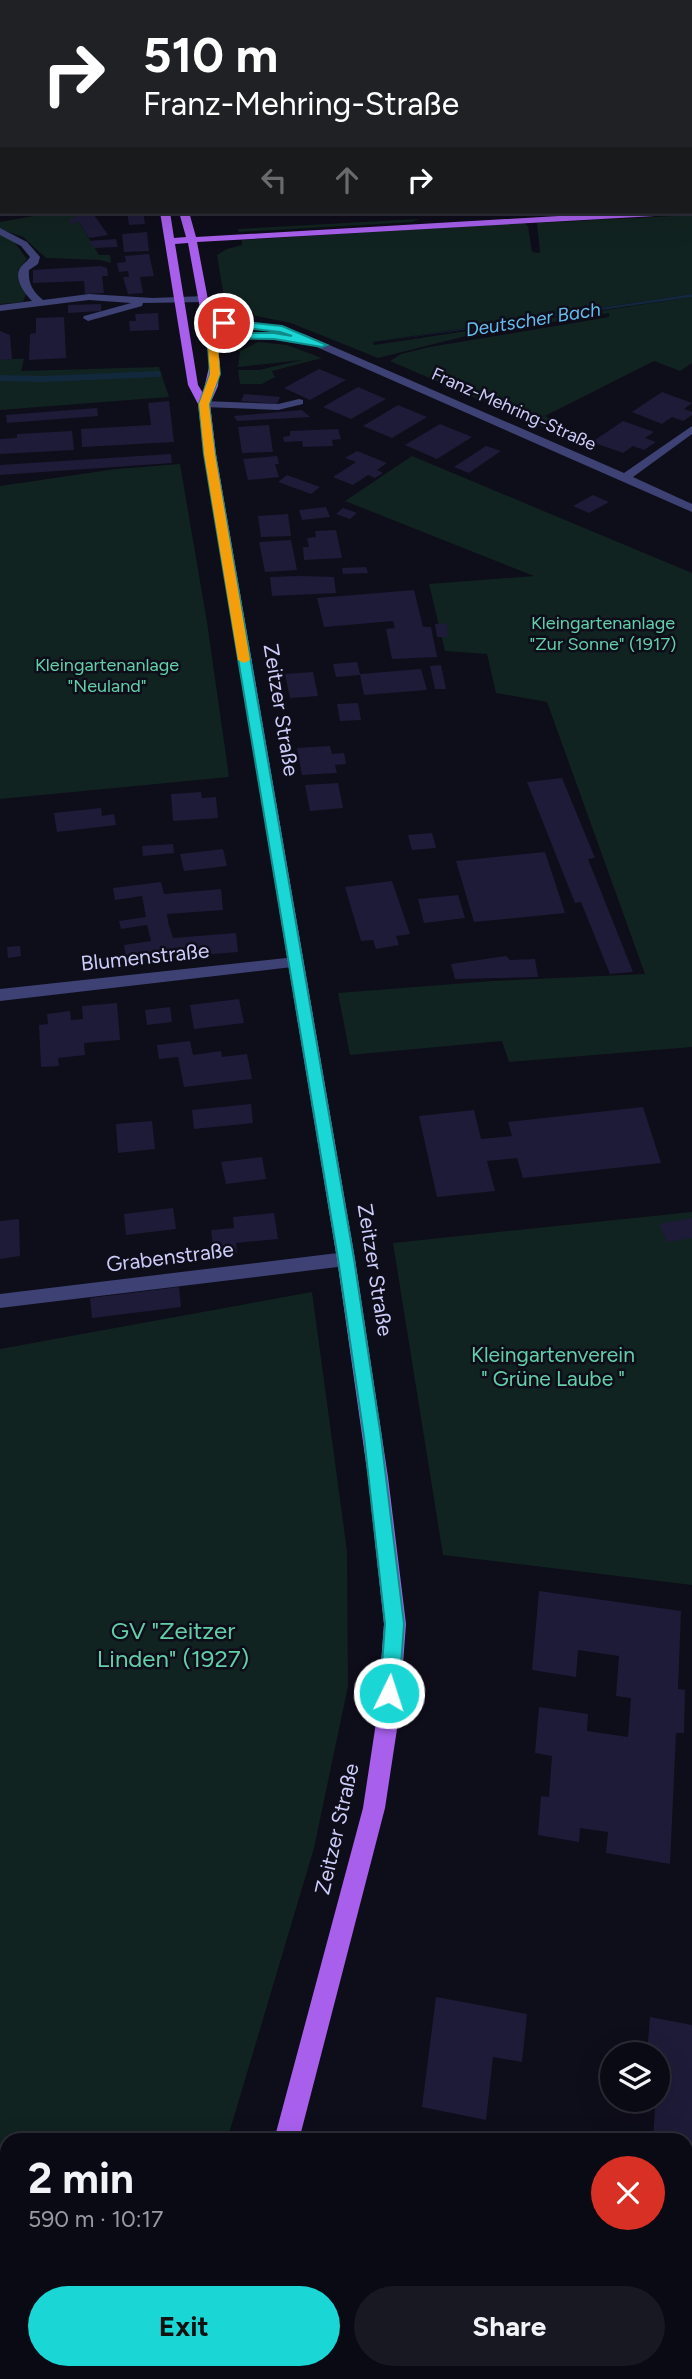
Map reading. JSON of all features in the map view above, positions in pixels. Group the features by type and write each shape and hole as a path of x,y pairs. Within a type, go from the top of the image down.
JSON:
{"main road":[{"name":"Zeitzer Straße","path":"165,214 193,385 204,404 210,454 346,1259 382,1504 395,1624 388,1716 374,1808 289,2133"},
{"name":"Zeitzer Straße","path":"185,214 193,239 210,329 215,374 204,404"},
{"path":"169,241 637,214"},
{"path":"167,229 202,227"},
{"name":"Franz-Mehring-Straße","path":"183,330 210,329"}],"street":[{"path":"0,232 24,244 35,257 34,262 24,269 23,278 28,292 41,303"},
{"path":"0,308 89,297 204,299"},
{"path":"88,318 124,309 144,300"},
{"name":"Franz-Mehring-Straße","path":"210,329 274,336 322,345 692,508"},
{"path":"204,404 278,407 299,402"},
{"path":"625,477 692,429"},
{"name":"Blumenstraße","path":"0,995 295,962"},
{"name":"Grabenstraße","path":"0,1301 346,1259"}],"green space":[{"path":"45,214 73,214 76,218 71,223 79,222 99,255 110,255 111,263 100,260 46,258 23,237 0,229 0,222"},
{"path":"692,215 692,294 373,342 374,345 692,297 692,363 680,371 654,361 545,416 560,424 552,431 390,361 401,354 430,347 609,317 609,313 470,335 378,358 291,323 232,311 225,304 217,255 242,245 242,240 524,223 528,226 532,252 540,253 537,223"},
{"path":"419,219 412,222 239,232 238,229"},
{"path":"0,234 12,239 27,259 18,270 26,294 23,302 0,304"},
{"path":"258,342 287,345 322,358 272,371 275,377 262,384 240,384 238,370 259,370 302,360 238,367 240,351"},
{"path":"24,359 21,371 159,367 169,397 0,410 0,360"},
{"name":"Kleingartenanlage \"Zur Sonne\" (1917)","path":"412,456 692,573 692,1047 509,1062 502,1041 350,1055 338,993 492,981 645,974 547,702 496,693 487,654 445,651 429,584 534,576 345,501"},
{"name":"Kleingartenanlage \"Neuland\"","path":"180,464 207,622 229,777 0,799 0,486 116,469"},
{"name":"Kleingartenverein \" Grüne Laube \"","path":"692,1212 692,1585 443,1555 393,1243"},
{"name":"GV \"Zeitzer Linden\" (1927)","path":"312,1292 347,1551 348,1686 314,1848 229,2133 0,2133 0,1349"}],"water":[{"path":"692,294 692,297 371,343"}],"building":[{"path":"73,214 93,214 108,235 89,238 79,222 71,224 68,219 76,218"},
{"path":"127,214 143,214 145,224 129,225"},
{"path":"147,232 149,251 124,252 122,234"},
{"path":"116,239 118,247 94,248 88,241"},
{"path":"149,254 154,276 140,277 143,293 128,294 123,277 129,277 128,271 119,272 117,263 126,262 125,256"},
{"path":"101,266 107,268 108,276 102,276 104,293 85,294 84,281 33,283 33,270"},
{"path":"101,304 101,311 68,313 68,305"},
{"path":"158,313 159,330 130,331 129,321 136,321 135,314"},
{"path":"64,317 66,358 29,360 30,334 36,333 36,318"},
{"path":"0,331 10,335 12,359 0,360"},
{"path":"319,369 346,380 310,400 284,388"},
{"path":"358,387 386,399 351,419 323,407"},
{"path":"662,392 692,403 684,409 692,412 692,415 683,421 672,417 662,424 632,412"},
{"path":"244,394 280,397 277,404 241,401"},
{"path":"169,401 174,442 82,447 81,429 151,425 148,403"},
{"path":"398,405 427,417 392,438 363,426"},
{"path":"97,408 98,416 7,423 6,415"},
{"path":"302,410 310,417 237,421 234,416"},
{"path":"623,421 654,432 645,438 656,442 644,450 633,446 623,453 592,442"},
{"path":"440,424 472,437 437,459 405,445"},
{"path":"269,425 273,452 242,453 238,427"},
{"path":"338,429 341,439 332,440 333,446 303,447 302,441 284,442 283,437 290,436 290,431"},
{"path":"72,431 74,450 0,454 0,439 17,438 17,434"},
{"path":"486,446 501,451 469,473 454,467"},
{"path":"357,451 387,463 377,470 383,473 375,478 368,475 353,485 333,477 356,462 345,458"},
{"path":"171,454 172,463 0,475 0,465"},
{"path":"277,456 279,464 275,464 279,477 248,480 243,459"},
{"path":"287,475 320,487 311,494 278,482"},
{"path":"593,495 609,502 589,513 573,506"},
{"path":"326,507 330,517 302,520 299,510"},
{"path":"343,508 357,513 350,519 336,514"},
{"path":"288,514 291,536 261,537 258,516"},
{"path":"336,530 342,558 304,560 303,547 309,547 307,538 316,537 315,531"},
{"path":"291,540 297,570 265,572 259,542"},
{"path":"366,567 368,573 343,574 342,568"},
{"path":"270,577 334,577 336,593 272,596"},
{"path":"414,590 423,627 431,627 437,657 392,659 386,629 395,628 393,621 324,627 317,598"},
{"path":"447,623 448,637 437,637 435,624"},
{"path":"357,662 360,674 421,669 427,690 364,695 360,675 336,677 333,664"},
{"path":"441,665 446,689 435,689 430,666"},
{"path":"313,672 318,696 290,698 285,674"},
{"path":"358,703 361,720 340,721 337,704"},
{"path":"330,746 332,754 344,753 346,764 335,765 337,773 302,775 297,748"},
{"path":"562,778 595,858 588,859 633,972 610,974 581,902 575,903 527,782"},
{"path":"338,783 343,808 310,811 305,785"},
{"path":"201,792 202,798 216,797 218,818 173,821 171,794"},
{"path":"101,808 102,816 114,814 116,825 57,832 54,813"},
{"path":"432,833 436,848 412,850 408,835"},
{"path":"173,844 174,853 143,856 142,846"},
{"path":"223,849 227,866 184,871 180,854"},
{"path":"545,852 565,913 474,922 456,861"},
{"path":"392,881 410,934 396,936 399,945 376,949 373,940 361,941 345,887"},
{"path":"161,882 164,894 221,889 223,910 167,914 168,922 173,938 236,933 238,952 176,957 175,950 126,957 124,945 151,941 147,925 121,929 119,921 146,917 142,896 115,900 113,888"},
{"path":"458,895 465,918 424,923 418,899"},
{"path":"20,946 21,956 8,958 7,947"},
{"path":"506,956 510,960 535,959 538,977 455,979 451,964"},
{"path":"239,999 244,1023 194,1029 190,1005"},
{"path":"117,1003 120,1040 84,1043 85,1055 58,1058 59,1066 41,1067 39,1025 48,1024 47,1014 70,1011 71,1020 83,1019 82,1006"},
{"path":"170,1007 172,1022 147,1025 145,1010"},
{"path":"190,1041 193,1055 221,1051 222,1057 247,1054 252,1079 184,1087 178,1057 159,1059 157,1045"},
{"path":"251,1104 253,1123 194,1129 192,1110"},
{"path":"643,1107 661,1163 523,1178 517,1158 487,1161 495,1191 437,1197 419,1116 474,1110 481,1139 512,1136 508,1122"},
{"path":"152,1121 155,1149 118,1153 116,1124"},
{"path":"262,1157 266,1179 226,1184 221,1162"},
{"path":"173,1208 176,1229 126,1235 124,1214"},
{"path":"274,1213 278,1239 236,1243 237,1253 214,1255 211,1230 234,1228 233,1217"},
{"path":"692,1218 692,1238 667,1242 659,1224"},
{"path":"19,1219 20,1256 0,1259 0,1221"},
{"path":"179,1287 181,1307 92,1318 90,1298"},
{"path":"539,1591 681,1611 678,1689 685,1690 684,1733 676,1733 670,1864 606,1853 608,1832 580,1828 579,1842 538,1835 541,1796 549,1797 552,1756 535,1753 539,1707 588,1714 587,1731 628,1737 631,1698 616,1696 619,1656 578,1650 576,1677 532,1670"},
{"path":"436,1997 527,2014 522,2062 493,2057 486,2120 422,2107"},
{"path":"650,2017 692,2025 692,2133 653,2133 655,2112 670,2112 670,2042 648,2042"}],"waterway":[{"name":"Deutscher Bach","path":"0,378 44,379 158,374"}],"slow traffic":[{"path":"213,347 215,374 204,404 244,660"}],"route":[{"path":"224,323 282,329 322,345 274,336 211,335 215,374 204,404 210,454 346,1259 373,1437 395,1624 389,1693"}]}
